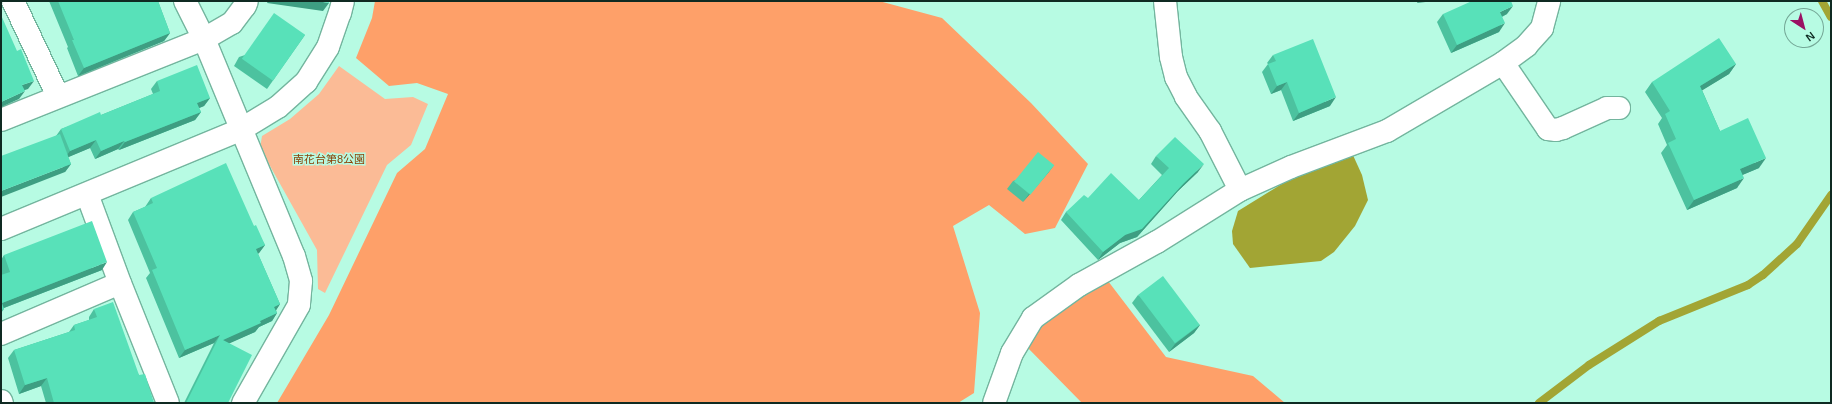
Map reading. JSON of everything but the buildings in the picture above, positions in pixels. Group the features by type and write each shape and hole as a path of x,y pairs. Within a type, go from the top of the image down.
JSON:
{"street":[{"path":"13,1 58,96"},
{"path":"185,1 204,39 240,130 294,256 301,281 299,305 243,403"},
{"path":"1,120 204,39 232,24 247,1"},
{"path":"1,229 240,130 278,107 306,82 328,47 343,1"},
{"path":"1165,1 1171,57 1176,77 1186,97 1214,138 1240,190"},
{"path":"994,403 1012,353 1033,318 1079,285 1157,242 1240,190 1291,167 1387,131 1503,63 1526,46 1542,28 1545,5"},
{"path":"1503,63 1548,129 1556,130 1563,128 1607,108 1619,108"},
{"path":"87,194 120,283 168,403"},
{"path":"1,334 120,283"}],"green space":[{"name":"南花台第8公園","path":"339,66 385,99 413,97 428,104 411,145 387,165 325,293 318,289 317,250 260,148 262,136 290,119 319,94"}],"shaded area":[{"path":"375,1 879,1 942,18 1031,103 1088,164 1055,228 1025,234 989,205 953,226 980,313 974,393 958,403 277,403 329,315 397,173 425,149 448,94 417,83 389,86 356,58 372,18"},
{"path":"1352,153 1362,175 1368,200 1355,226 1334,252 1321,261 1250,268 1233,244 1232,231 1238,211 1290,179"},
{"path":"1108,281 1166,357 1253,376 1285,403 1082,403 1025,345 1041,320"}],"waterway":[{"path":"1822,1 1831,17"},
{"path":"1539,403 1589,365 1659,321 1748,285 1763,275 1797,244 1831,195"}]}
